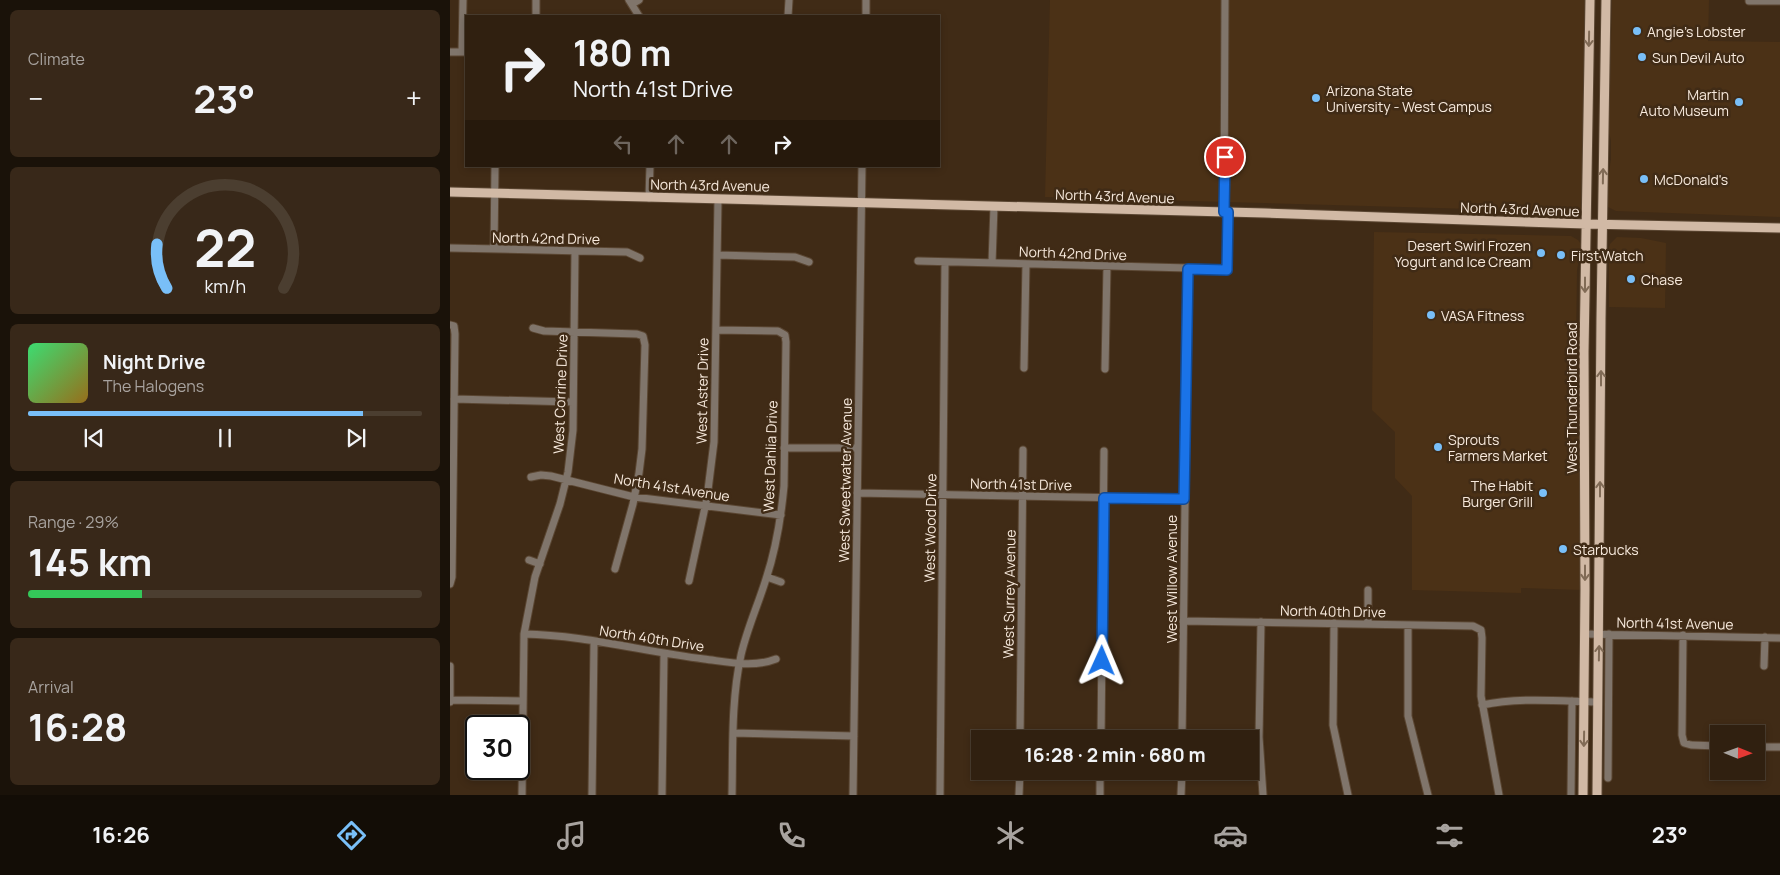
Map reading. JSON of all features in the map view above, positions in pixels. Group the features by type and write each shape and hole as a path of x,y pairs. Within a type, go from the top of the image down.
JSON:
{"main road":[{"name":"West Thunderbird Road","path":"1583,795 1586,224 1590,0"},
{"path":"1597,795 1606,0"},
{"path":"1589,18 1606,18"},
{"name":"North 43rd Avenue","path":"450,192 1226,212 1602,225 1780,228"}],"street":[{"path":"450,52 464,52 463,0"},
{"path":"536,0 536,15"},
{"path":"638,15 631,2 639,0"},
{"path":"788,0 788,15"},
{"path":"866,0 866,15"},
{"path":"1225,0 1226,212"},
{"path":"1749,1 1780,1"},
{"path":"494,249 495,167"},
{"path":"649,198 650,167"},
{"name":"West Sweetwater Avenue","path":"853,795 862,167"},
{"name":"West Aster Drive","path":"689,581 705,506 714,442 718,200"},
{"path":"992,263 994,206"},
{"name":"North 42nd Drive","path":"918,261 1227,270 1226,212"},
{"name":"North 42nd Drive","path":"450,248 626,252 640,258"},
{"name":"West Corrine Drive","path":"522,795 524,634 531,596 566,480 573,430 576,251"},
{"path":"717,255 795,257 809,262"},
{"name":"West Wood Drive","path":"940,795 946,262"},
{"path":"1024,368 1026,264"},
{"path":"1105,370 1107,266"},
{"name":"West Willow Avenue","path":"1182,730 1188,269"},
{"path":"450,584 452,577 454,399 452,326"},
{"path":"533,328 544,331 637,334 643,336 645,345 642,448 634,497 615,569"},
{"name":"West Dahlia Drive","path":"716,330 778,331 785,335 784,486 781,515 767,577 739,663 734,694 732,795"},
{"path":"454,399 573,402"},
{"path":"784,448 857,448"},
{"name":"West Surrey Avenue","path":"1020,730 1023,450"},
{"path":"1101,730 1104,452"},
{"name":"North 41st Avenue","path":"531,477 541,475 634,497 781,515"},
{"name":"North 41st Drive","path":"857,493 1184,499"},
{"path":"529,560 540,564"},
{"path":"767,577 781,582"},
{"path":"1368,590 1368,624"},
{"name":"North 40th Drive","path":"1183,621 1473,626 1480,630 1482,638 1482,705"},
{"path":"1261,622 1260,737 1263,795"},
{"path":"1334,623 1333,725 1348,795"},
{"path":"1408,625 1408,716 1428,795"},
{"name":"North 40th Drive","path":"524,634 570,638 664,654 739,663 762,664 776,659"},
{"name":"North 41st Avenue","path":"1585,634 1780,638"},
{"path":"1608,778 1609,634"},
{"path":"1683,636 1682,735 1684,743 1710,746"},
{"path":"1764,637 1764,666"},
{"path":"592,795 594,642"},
{"path":"662,795 664,654"},
{"path":"450,666 450,701 523,701"},
{"path":"1499,795 1482,705 1510,701 1598,702"},
{"path":"1570,795 1572,702"},
{"path":"733,733 854,736"},
{"path":"1765,747 1780,747"},
{"path":"1597,769 1608,762"},
{"path":"1019,795 1020,780"},
{"path":"1100,780 1100,795"},
{"path":"1181,795 1182,780"}],"shaded area":[{"name":"Arizona State University - West Campus","path":"1050,0 1585,0 1582,212 1045,197"},
{"path":"1612,0 1709,0 1708,41 1780,42 1780,217 1616,211 1608,207 1608,179 1611,159 1609,132"},
{"path":"1374,232 1571,236 1581,244 1577,271 1575,412 1580,432 1581,590 1521,588 1521,593 1412,590 1412,496 1395,478 1395,432 1372,410"},
{"path":"1617,237 1641,238 1666,243 1665,308 1609,307 1609,248 1610,244"}],"place":[{"name":"Angie's Lobster","path":"1637,31"},
{"name":"Sun Devil Auto","path":"1642,57"},
{"name":"Arizona State University - West Campus","path":"1316,98"},
{"name":"Martin Auto Museum","path":"1739,102"},
{"name":"McDonald's","path":"1644,179"},
{"name":"Desert Swirl Frozen Yogurt and Ice Cream","path":"1541,253"},
{"name":"First Watch","path":"1561,255"},
{"name":"Chase","path":"1631,279"},
{"name":"VASA Fitness","path":"1431,315"},
{"name":"Sprouts Farmers Market","path":"1438,447"},
{"name":"The Habit Burger Grill","path":"1543,493"},
{"name":"Starbucks","path":"1563,549"}],"route":[{"path":"1102,661 1104,498 1184,499 1188,269 1227,270 1228,212 1224,212 1225,157"}]}
